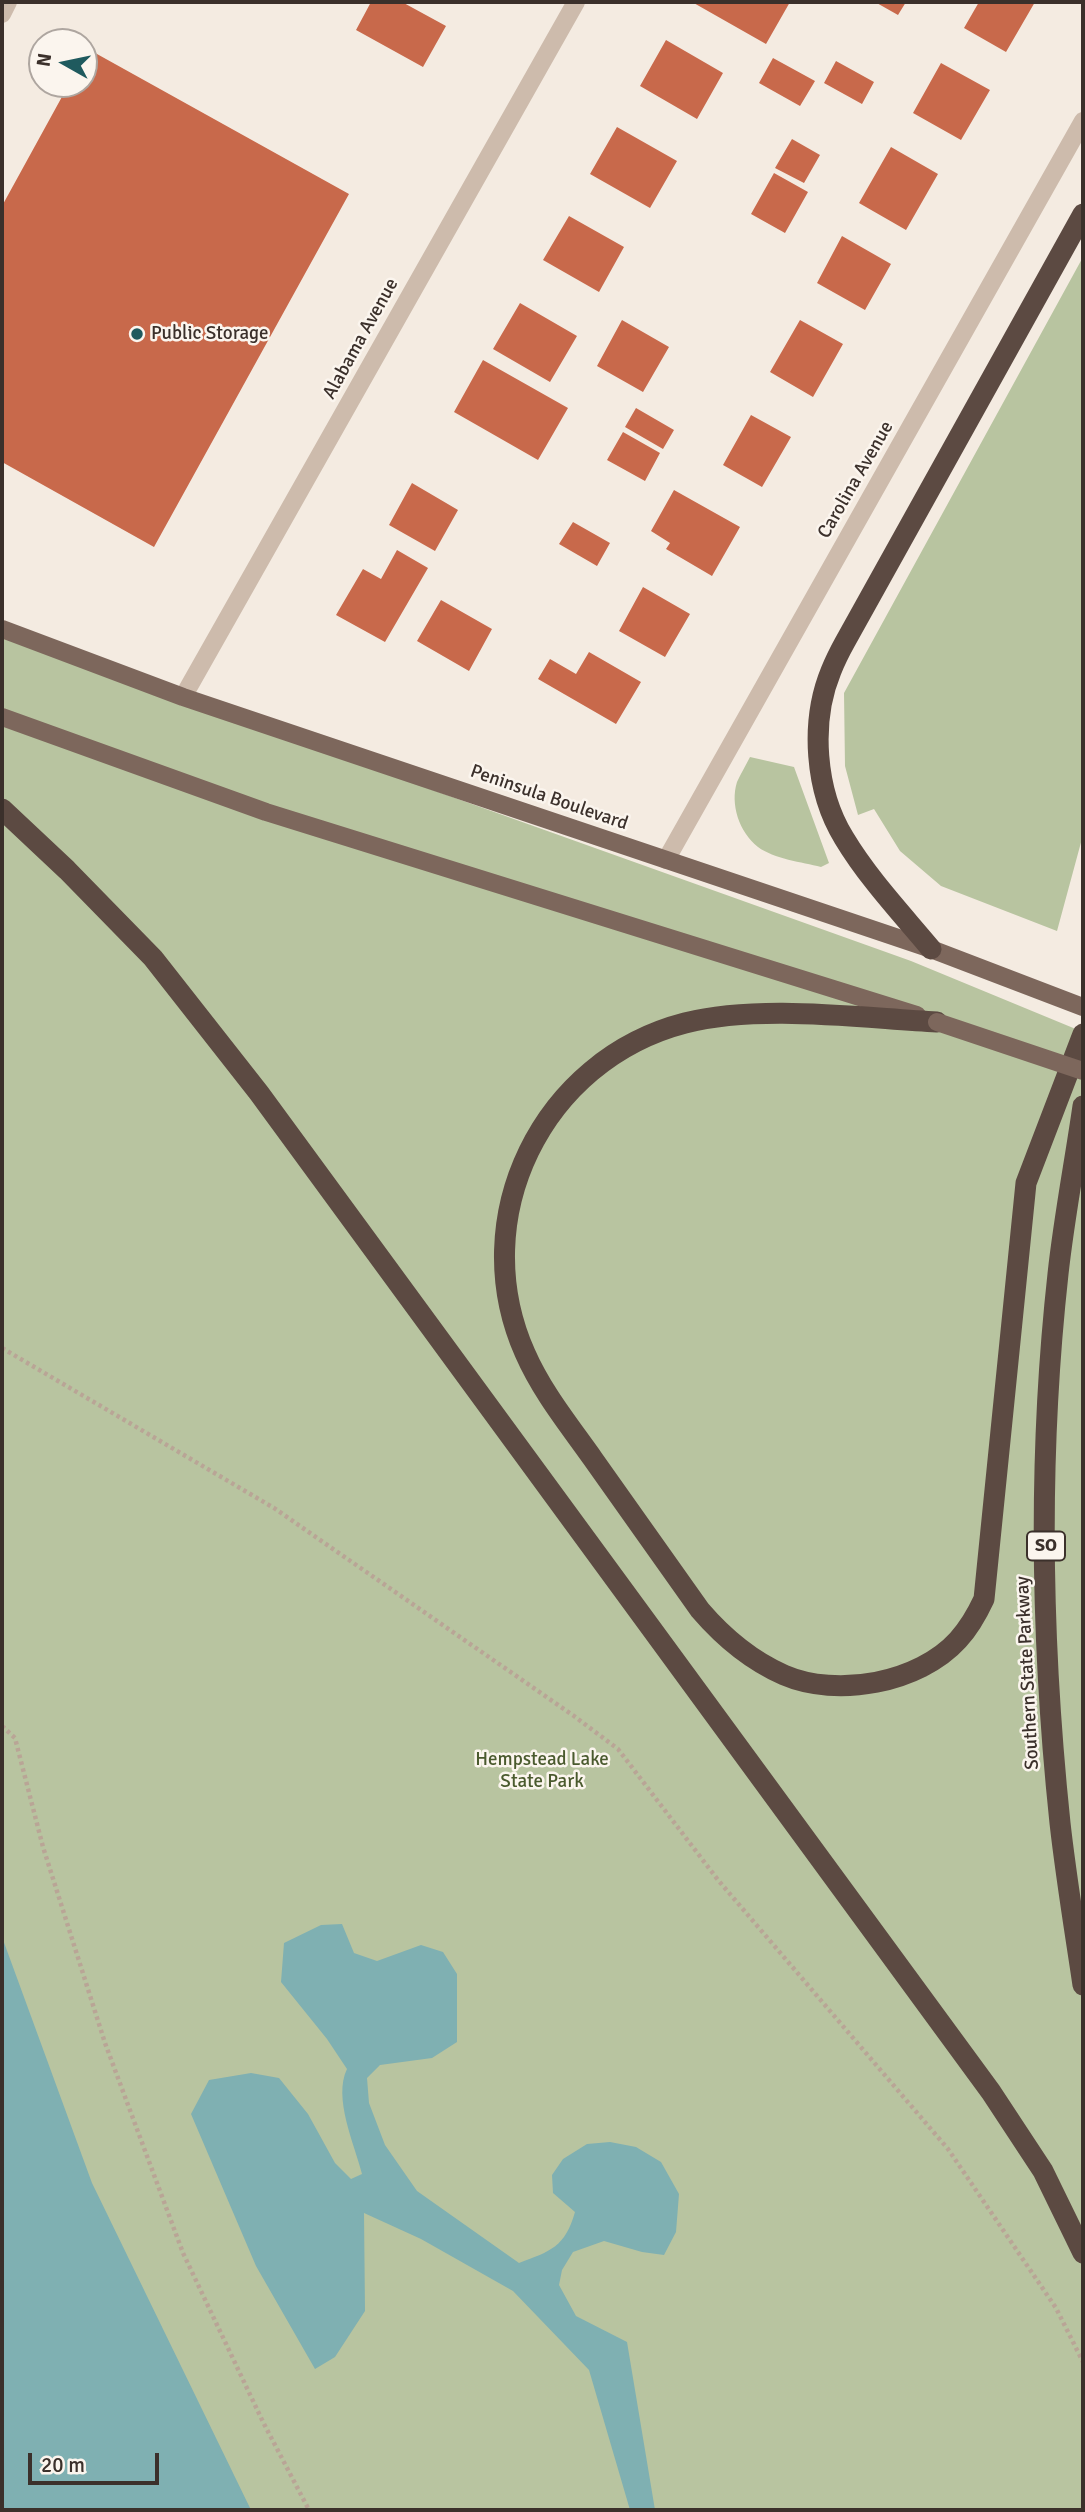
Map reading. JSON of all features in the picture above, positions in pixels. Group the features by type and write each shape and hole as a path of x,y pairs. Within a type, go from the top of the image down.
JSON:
{"highway":[{"path":"931,949 842,836 821,778 818,739 822,707 830,672 845,642 1083,214"},
{"path":"2,809 145,949 259,1093 991,2092 1043,2171 1083,2253"},
{"path":"937,1022 754,1014 726,1015 693,1021 661,1031 606,1060 562,1097 531,1145 510,1202 505,1234 507,1297 525,1353 555,1408 700,1610 719,1631 761,1664 787,1676 814,1682 842,1686 872,1684 907,1674 937,1658 958,1641 973,1621 984,1599 1026,1183 1083,1034"},
{"name":"Southern State Parkway","path":"1083,1106 1057,1287 1047,1432 1045,1591 1060,1826 1083,1985"}],"main road":[{"name":"Peninsula Boulevard","path":"2,629 183,697 931,949 1083,1007"},
{"path":"2,717 267,813 937,1022 1083,1071"}],"street":[{"path":"2,14 8,2"},
{"name":"Alabama Avenue","path":"183,697 576,2"},
{"name":"Carolina Avenue","path":"666,860 1083,121"}],"path":[{"path":"2,1348 274,1508 618,1749 718,1880 948,2149 1056,2308 1083,2362"},
{"path":"2,1726 15,1738 43,1847 105,2043 183,2253 263,2422 309,2510"}],"green space":[{"path":"1083,257 1083,835 1057,931 941,886 900,851 874,809 858,815 845,766 844,693"},
{"name":"Hempstead Lake State Park","path":"2,636 911,961 1083,1032 1083,2510 2,2510"},
{"path":"750,757 794,767 829,863 821,867 788,860 758,847 751,841 741,826 735,799 737,782"}],"water":[{"path":"342,1924 354,1953 377,1961 421,1945 443,1952 457,1974 457,2042 432,2058 380,2065 367,2078 369,2103 385,2145 417,2191 519,2263 548,2251 567,2233 575,2212 553,2193 552,2175 563,2159 587,2144 610,2142 636,2147 661,2162 679,2194 676,2232 664,2255 604,2241 573,2252 562,2270 559,2285 576,2316 627,2342 655,2510 630,2510 589,2370 513,2291 421,2239 364,2213 365,2311 335,2357 315,2369 256,2266 191,2114 209,2080 251,2073 279,2078 308,2114 335,2163 351,2179 362,2174 343,2107 343,2081 347,2069 327,2039 281,1982 284,1943 321,1925"},
{"path":"2,1937 92,2183 251,2510 2,2510"}],"building":[{"path":"371,2 402,2 446,26 423,67 356,30"},
{"path":"692,2 790,2 766,44"},
{"path":"875,2 906,2 898,15"},
{"path":"979,2 1035,2 1006,52 964,28"},
{"path":"666,40 723,73 697,119 640,86"},
{"name":"Public Storage","path":"98,55 349,194 154,547 2,462 2,206 61,98 98,98"},
{"path":"773,58 815,81 800,106 759,83"},
{"path":"836,61 874,82 862,104 824,83"},
{"path":"941,63 990,90 961,140 913,113"},
{"path":"617,127 677,161 650,208 590,174"},
{"path":"792,139 820,155 804,183 775,168"},
{"path":"891,147 938,174 906,230 859,203"},
{"path":"774,173 808,192 785,233 751,214"},
{"path":"569,216 624,247 599,292 543,260"},
{"path":"842,236 891,264 865,310 817,283"},
{"path":"520,303 577,336 550,382 493,349"},
{"path":"622,320 669,347 643,392 597,366"},
{"path":"800,320 843,344 813,397 770,372"},
{"path":"483,360 568,408 538,460 454,412"},
{"path":"636,408 674,430 663,449 625,427"},
{"path":"751,415 791,437 762,487 723,465"},
{"path":"623,432 660,453 645,481 607,460"},
{"path":"412,483 458,510 435,551 389,525"},
{"path":"674,490 740,527 712,576 666,549 670,543 651,531"},
{"path":"573,522 610,543 597,566 559,544"},
{"path":"397,550 428,568 385,642 336,615 363,569 381,579"},
{"path":"643,587 690,614 665,657 619,631"},
{"path":"441,600 492,629 469,671 417,641"},
{"path":"589,652 641,682 616,724 538,679 550,659 576,674"}],"place":[{"name":"Public Storage","path":"137,334"}]}
